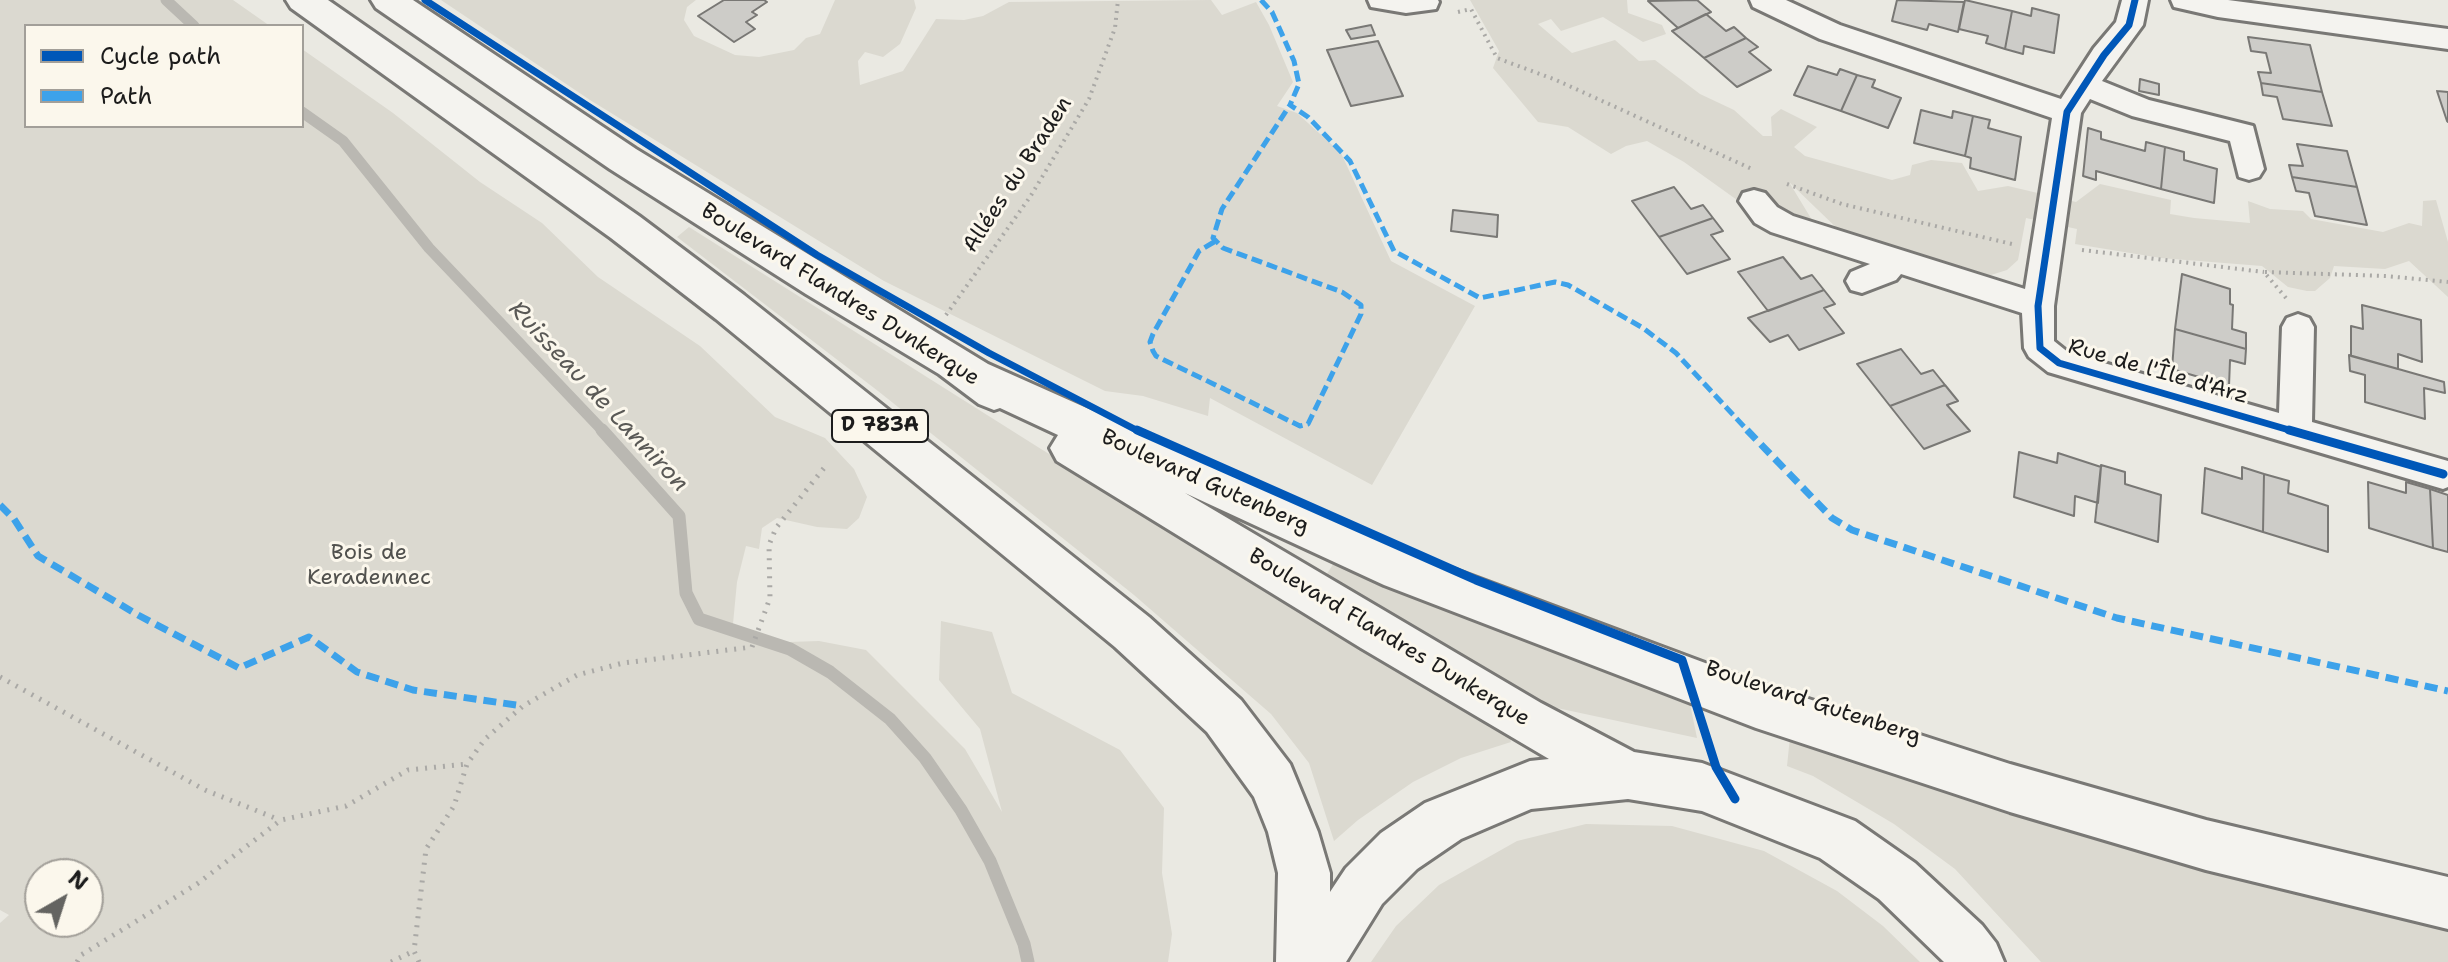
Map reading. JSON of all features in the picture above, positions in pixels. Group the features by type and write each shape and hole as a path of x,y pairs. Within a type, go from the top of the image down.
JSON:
{"main road":[{"name":"D 783A","path":"303,0 561,181 730,307 1132,632 1224,716 1272,781 1293,832 1304,873 1303,962"},
{"name":"Boulevard Flandres Dunkerque","path":"388,0 634,167 954,362 1056,438 1524,719 1628,775"},
{"name":"Boulevard Gutenberg","path":"970,375 1400,570 1742,700 2010,788 2206,845 2448,903"},
{"path":"1315,962 1364,886 1399,851 1443,821 1530,785 1628,775 1702,787 1837,839 1897,881 1963,944 1977,962"}],"street":[{"path":"1381,0 1430,10"},
{"path":"1763,0 1830,32 2067,112"},
{"name":"Rue de l'Île d'Arz","path":"2135,0 2129,25 2067,112 2038,306 2040,348 2049,358 2443,474"},
{"path":"2184,0 2218,8 2448,39"},
{"path":"2084,85 2126,104 2209,112 2243,134 2249,169"},
{"path":"1759,188 1766,215 1782,224 2038,306"},
{"path":"1862,281 1885,271 1894,261"},
{"path":"2295,431 2298,327"}],"path":[{"path":"1430,10 1471,9 1497,58 1556,80 1759,188"},
{"path":"1777,179 1842,204 2047,250 2072,249 2264,272 2386,276 2448,282"},
{"path":"2264,272 2290,304 2298,327"},
{"path":"419,962 414,951 426,849 454,806 467,764 485,739 523,706 577,675 623,663 752,647 770,598 769,545 776,528 824,468"},
{"path":"0,677 205,790 281,820"},
{"path":"77,962 81,955 197,884 281,820 346,806 408,770 467,764"},
{"path":"391,962 414,951"}],"green space":[{"name":"Bois de Keradennec","path":"0,0 233,0 267,24 24,24 24,128 304,128 304,50 393,113 480,182 542,223 598,277 700,346 775,417 825,438 854,469 867,497 859,518 847,529 817,527 777,518 762,528 759,549 746,546 737,582 732,634 789,642 819,641 866,650 965,749 1002,812 980,729 939,680 941,621 992,632 1012,693 1120,750 1164,808 1162,873 1172,934 1168,962 0,962 0,923 9,915 0,910"},
{"path":"441,0 696,0 687,7 684,20 694,36 735,55 759,57 794,50 806,38 820,34 835,0 914,0 916,8 900,44 883,57 865,52 858,61 860,85 903,71 936,19 964,20 983,16 1009,2 1211,0 1222,15 1256,2 1293,82 1277,106 1297,113 1341,153 1391,261 1475,306 1372,485 1210,398 1208,416 1143,396 1105,391 884,281 590,100"},
{"path":"1470,0 1627,0 1628,13 1662,25 1666,34 1643,42 1603,17 1561,31 1551,19 1538,24 1572,53 1615,40 1639,61 1655,60 1700,94 1734,110 1763,136 1772,136 1771,117 1781,109 1817,127 1794,147 1805,156 1892,180 1910,175 1912,165 1931,160 1962,163 1978,191 2008,186 2076,202 2100,184 2171,200 2170,214 2250,223 2248,201 2270,209 2303,211 2311,219 2383,232 2409,223 2422,226 2423,201 2436,200 2448,242 2448,297 2409,261 2385,269 2334,266 2330,278 2315,291 2307,291 2288,287 2262,266 2161,258 2075,244 2077,229 2026,218 2018,260 2007,270 1991,275 1958,273 1845,236 1789,182 1815,225 1758,215 1684,162 1647,141 1626,146 1611,154 1568,127 1538,122 1493,68 1499,51"},
{"path":"689,227 1041,449 1509,733 1511,742 1461,758 1413,782 1358,820 1334,841 1309,763 1271,714 1134,595 878,391 677,237"},
{"path":"1337,558 1689,699 1697,738 1543,705 1325,577"},
{"path":"1790,737 2448,922 2448,962 2041,962 1955,869 1894,824 1813,776 1787,766"},
{"path":"1586,824 1672,826 1764,851 1837,891 1883,926 1920,962 1371,962 1396,926 1439,885 1517,841"}],"building":[{"path":"724,0 767,2 752,12 757,15 746,22 755,29 734,42 698,16"},
{"path":"1697,0 1711,12 1678,28 1648,1"},
{"path":"1897,0 1964,2 1958,32 1929,24 1927,30 1892,21"},
{"path":"1965,0 2012,11 2005,49 1986,43 1988,36 1959,29"},
{"path":"2032,8 2059,15 2054,53 2024,46 2023,54 2005,49 2012,11 2031,16"},
{"path":"1706,14 1726,31 1734,27 1746,38 1704,58 1672,31"},
{"path":"1371,25 1375,35 1351,39 1346,30"},
{"path":"2248,37 2310,45 2322,92 2261,83 2258,72 2271,73 2266,53 2251,51"},
{"path":"1746,38 1758,47 1749,52 1771,70 1737,87 1704,58"},
{"path":"1378,41 1403,96 1351,106 1327,50"},
{"path":"1808,66 1837,75 1840,69 1857,75 1841,111 1794,95"},
{"path":"1857,75 1875,80 1872,87 1901,98 1888,128 1841,111"},
{"path":"2140,79 2159,84 2159,95 2139,91"},
{"path":"2261,83 2322,92 2332,126 2283,119 2277,97 2263,95"},
{"path":"2437,91 2448,92 2448,122 2447,121"},
{"path":"1921,110 1952,118 1953,111 1973,116 1965,156 1914,143"},
{"path":"1973,116 1990,120 1988,128 2021,137 2015,180 1970,168 1971,158 1965,156"},
{"path":"2088,128 2101,132 2101,139 2145,151 2146,142 2165,147 2161,189 2096,171 2096,180 2083,176"},
{"path":"2297,144 2347,151 2357,187 2292,177 2289,165 2303,166"},
{"path":"2165,147 2184,152 2184,160 2217,169 2214,203 2161,189"},
{"path":"2292,177 2357,187 2367,225 2315,216 2309,193 2296,191"},
{"path":"1674,187 1691,209 1703,205 1713,218 1659,237 1632,201"},
{"path":"1453,210 1498,215 1497,237 1451,231"},
{"path":"1713,218 1723,231 1711,235 1730,259 1687,274 1659,237"},
{"path":"1783,257 1801,279 1812,275 1824,290 1768,311 1738,272"},
{"path":"2182,274 2230,289 2232,329 2246,333 2246,349 2175,329"},
{"path":"1824,290 1835,304 1824,308 1844,333 1799,350 1788,335 1770,342 1748,318"},
{"path":"2362,305 2421,320 2422,362 2398,354 2398,369 2351,356 2351,326 2363,329"},
{"path":"2175,329 2246,349 2245,364 2230,360 2229,386 2172,369"},
{"path":"1901,349 1921,374 1933,370 1945,385 1890,406 1857,364"},
{"path":"2349,355 2444,382 2445,393 2424,388 2425,419 2365,402 2365,375 2350,371"},
{"path":"1945,385 1958,401 1947,405 1970,431 1924,449 1890,406"},
{"path":"2019,452 2057,463 2058,453 2101,467 2098,503 2075,496 2074,516 2014,497"},
{"path":"2101,465 2125,472 2125,484 2161,495 2158,542 2095,522"},
{"path":"2242,467 2264,474 2263,532 2202,513 2205,468 2242,479"},
{"path":"2264,474 2289,481 2288,493 2328,506 2328,552 2263,532"},
{"path":"2368,482 2406,493 2406,482 2430,489 2433,548 2369,528"},
{"path":"2430,489 2448,495 2448,552 2433,548"}],"waterway":[{"name":"Ruisseau de Lanniron","path":"166,0 192,24"},
{"name":"Ruisseau de Lanniron","path":"304,113 343,141 429,248 604,432"},
{"name":"Ruisseau de Lanniron","path":"602,430 679,516 686,593 699,619 790,649 830,672 890,719 925,758 961,810 990,861 1024,944 1028,962"}],"marked path":[{"path":"1261,0 1272,12 1294,61 1299,84 1290,105 1308,117 1350,161 1394,251 1480,298 1555,282 1568,285 1643,328 1676,353 1832,518 1852,530 2117,618 2448,691"},
{"path":"1214,242 1199,251 1153,334 1150,342 1153,351 1156,356 1300,426 1308,424 1361,314 1361,305 1342,292 1223,248 1213,238 1222,209 1290,105"},
{"path":"0,505 14,519 38,556 138,615 239,668 309,637 357,672 413,690 523,706"}],"cycle path":[{"path":"425,0 817,255 989,353 1149,436 1291,499 1476,580 1682,660 1716,767 1735,799"},
{"path":"2135,0 2129,25 2104,55 2067,112 2038,306 2040,348 2059,363 2443,474"}]}
